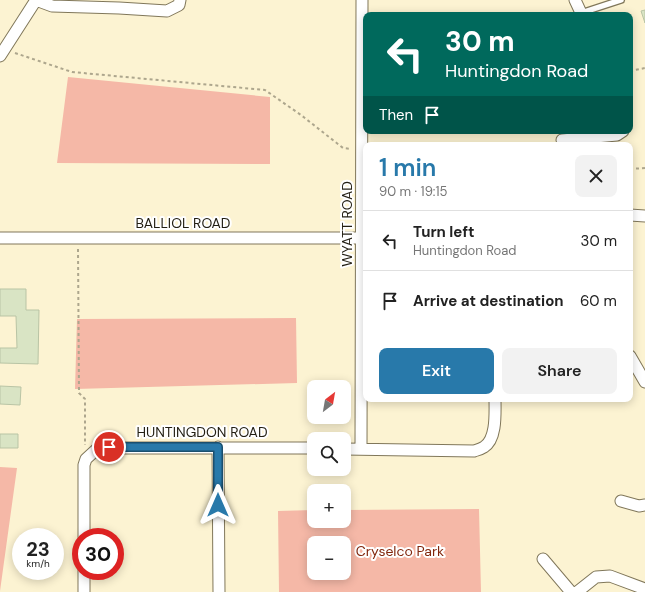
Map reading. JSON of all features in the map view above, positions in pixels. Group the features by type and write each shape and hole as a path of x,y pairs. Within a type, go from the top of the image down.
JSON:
{"street":[{"path":"2,53 36,0 52,6 167,11 179,6 180,0"},
{"name":"WYATT ROAD","path":"362,0 363,24"},
{"path":"576,0 581,12"},
{"name":"WYATT ROAD","path":"363,100 363,194"},
{"path":"562,139 617,136 619,134"},
{"path":"633,215 645,216"},
{"name":"BALLIOL ROAD","path":"0,238 363,238"},
{"name":"WYATT ROAD","path":"361,449 363,308"},
{"path":"633,361 645,382"},
{"path":"351,449 474,451 484,448 489,442 495,420 495,402"},
{"name":"HUNTINGDON ROAD","path":"91,453 98,448 109,447 307,448"},
{"path":"218,447 219,592"},
{"path":"84,528 84,465 86,458 91,453"},
{"path":"621,501 639,506 645,505"},
{"path":"543,559 571,592"},
{"path":"577,592 596,577 610,576 645,589"},
{"path":"84,580 84,592"}],"lane":[{"path":"588,12 621,0"}],"path":[{"path":"2,53 72,72 265,90 301,115 343,148 362,151"},
{"path":"633,70 645,68"},
{"path":"633,169 645,168"},
{"path":"78,238 79,393 85,400 85,446 91,453"}],"green space":[{"path":"68,77 270,97 270,164 57,163"},
{"path":"296,318 297,383 75,389 77,319"},
{"path":"0,467 17,468 0,591"},
{"name":"Cryselco Park","path":"479,509 481,592 279,592 278,511 307,510 307,528 351,528 351,510"}],"building":[{"path":"645,10 645,23 641,11"},
{"path":"0,289 26,289 26,310 39,310 38,364 0,363 0,348 17,348 16,316 0,316"},
{"path":"0,386 21,387 20,405 0,404"},
{"path":"0,434 18,434 18,448 0,448"}],"route":[{"path":"109,447 218,447 218,505"}]}
